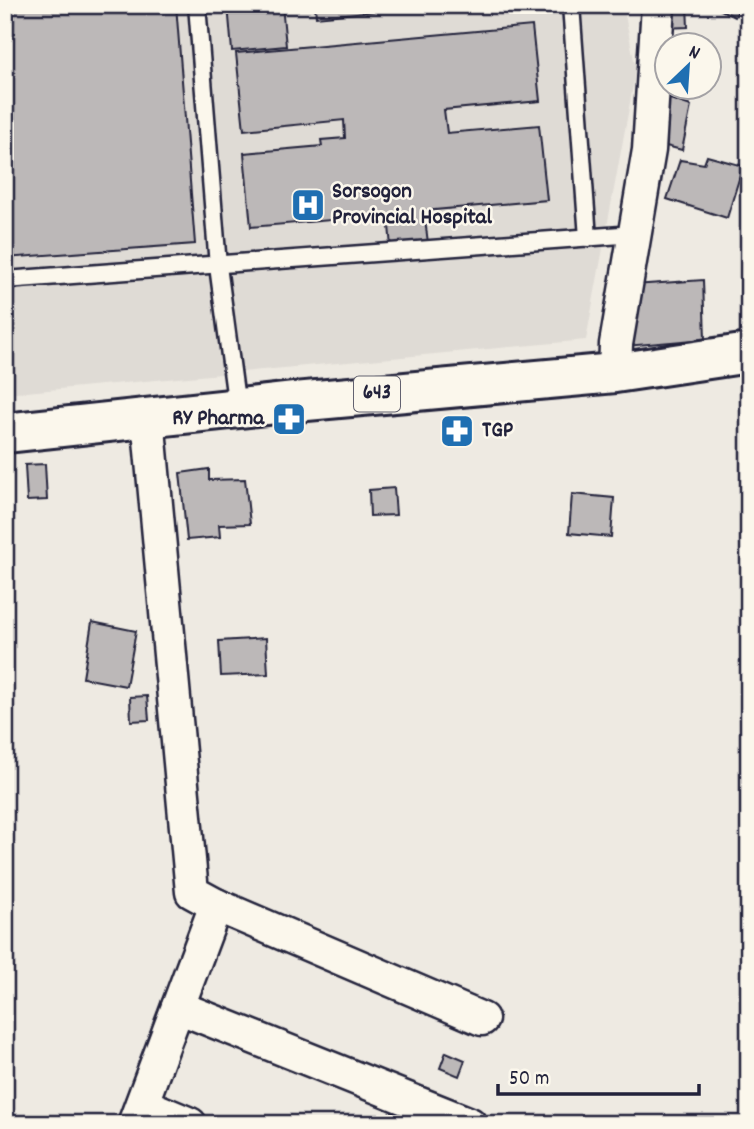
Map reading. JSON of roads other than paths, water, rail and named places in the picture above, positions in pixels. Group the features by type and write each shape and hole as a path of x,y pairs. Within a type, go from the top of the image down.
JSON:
{"highway":[{"name":"643","path":"5,433 237,408 615,373 749,353"}],"street":[{"path":"644,5 652,40"},
{"path":"656,32 657,5"},
{"path":"615,373 616,344 649,150 652,102"},
{"path":"148,418 192,892 216,905 482,1019"},
{"path":"190,1124 138,1114 216,905"},
{"path":"178,1007 470,1124"}],"lane":[{"path":"197,5 218,266 237,408"},
{"path":"571,5 588,238"},
{"path":"5,281 635,234"}],"place":[{"name":"Sorsogon Provincial Hospital","path":"308,205"},
{"name":"RY Pharma","path":"289,419"},
{"name":"TGP","path":"457,431"}]}
